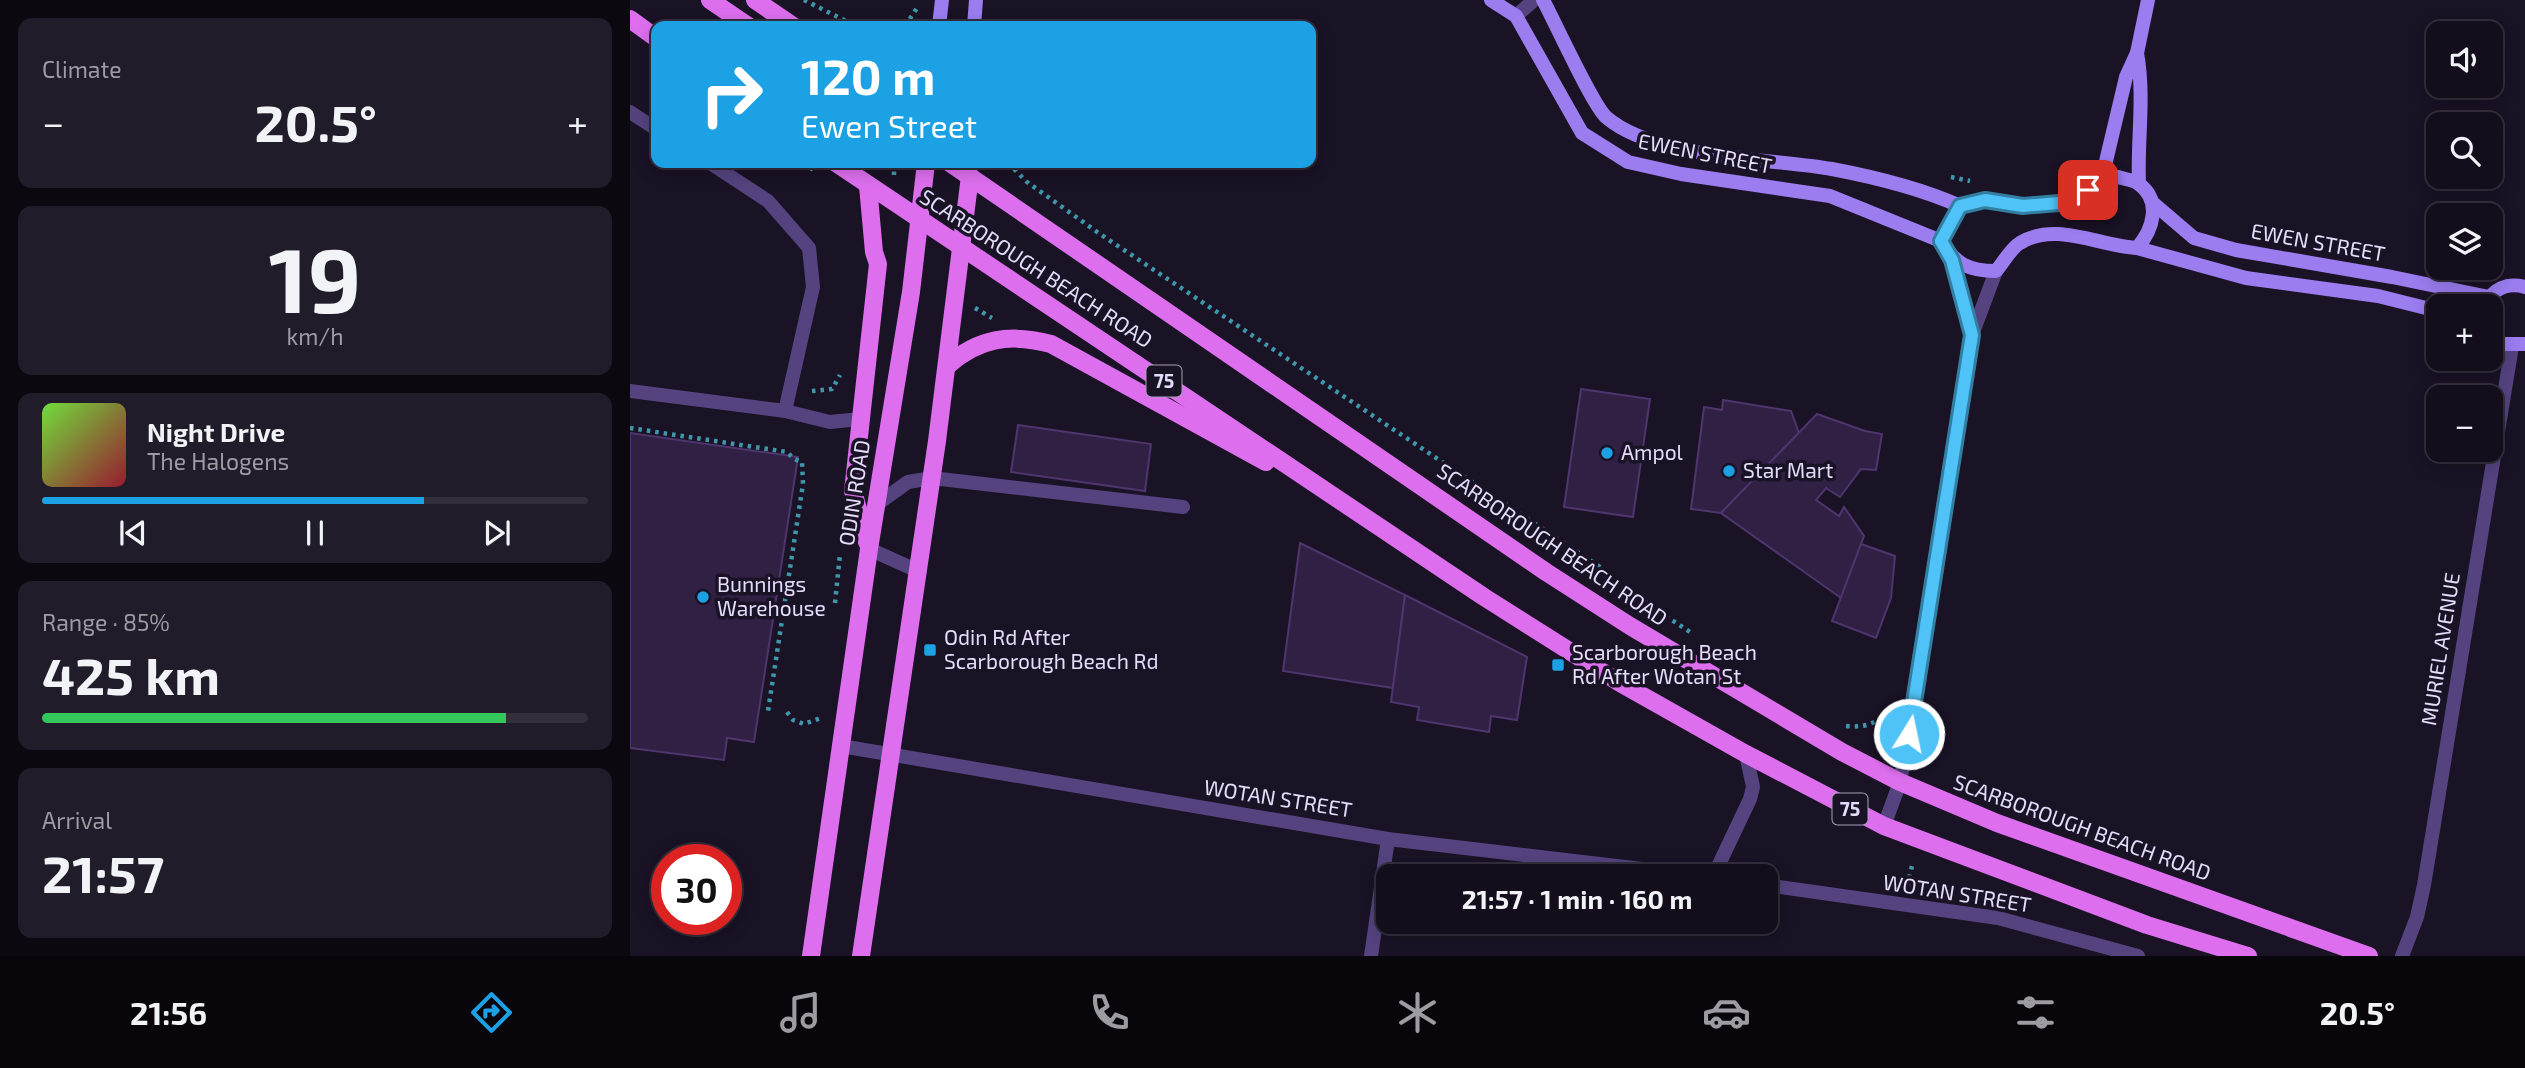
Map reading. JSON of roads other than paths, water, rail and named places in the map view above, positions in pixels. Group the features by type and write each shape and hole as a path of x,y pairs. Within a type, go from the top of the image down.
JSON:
{"main road":[{"path":"710,0 741,21"},
{"path":"755,0 786,21"},
{"path":"940,21 942,0"},
{"path":"974,21 976,0"},
{"name":"EWEN STREET","path":"1491,0 1516,16 1582,133 1628,162 1681,174 1830,196 1941,241"},
{"name":"EWEN STREET","path":"1543,0 1604,115 1635,137 1681,148 1834,169 1935,195 1960,206"},
{"path":"1996,271 1975,271 1952,260 1941,241 1960,206 1985,200 2023,206 2059,203 2088,190 2102,178 2126,77 2137,54 2148,0"},
{"path":"630,19 651,34"},
{"path":"2102,178 2118,177 2139,184 2137,144 2143,84 2137,54"},
{"name":"SCARBOROUGH BEACH ROAD","path":"843,168 1597,668 1746,754 1884,826 2147,925 2248,956"},
{"name":"ODIN ROAD","path":"811,956 925,168"},
{"path":"861,956 932,478 970,169"},
{"name":"SCARBOROUGH BEACH ROAD","path":"970,169 1546,572 1630,626 1842,752 1900,782 1997,823 2369,956"},
{"name":"EWEN STREET","path":"2139,184 2153,203 2194,238 2236,250 2392,276 2458,294"},
{"path":"868,186 874,252 878,264 853,491 869,549"},
{"path":"2137,248 2152,225 2153,203"},
{"name":"EWEN STREET","path":"1996,271 2019,243 2050,232 2115,247 2137,248 2246,278 2378,296 2426,308"},
{"path":"2496,294 2504,286 2525,287"},
{"path":"947,366 961,354 986,342 1021,336 1051,344 1364,516"}],"street":[{"path":"1516,16 1534,0"},
{"path":"630,112 651,126"},
{"path":"718,168 768,201 809,248 813,287 785,411"},
{"path":"1952,260 1972,335"},
{"path":"1884,826 1900,782 1972,335 1996,271"},
{"name":"MURIEL AVENUE","path":"2402,956 2417,917 2424,886 2518,345"},
{"path":"630,391 785,411 830,422 860,419"},
{"path":"876,505 908,482 932,478 1183,507"},
{"path":"869,549 918,571"},
{"name":"WOTAN STREET","path":"841,746 1388,839 1601,864"},
{"name":"WOTAN STREET","path":"1718,864 1751,799 1754,787 1746,754"},
{"path":"1371,956 1388,839"},
{"name":"WOTAN STREET","path":"1778,887 1998,918 2138,956"}],"place":[{"name":"Ampol","path":"1607,453"},
{"name":"Star Mart","path":"1729,471"},
{"name":"Bunnings Warehouse","path":"703,597"},
{"name":"Odin Rd After Scarborough Beach Rd","path":"930,650"},
{"name":"Scarborough Beach Rd After Wotan St","path":"1558,665"}]}
